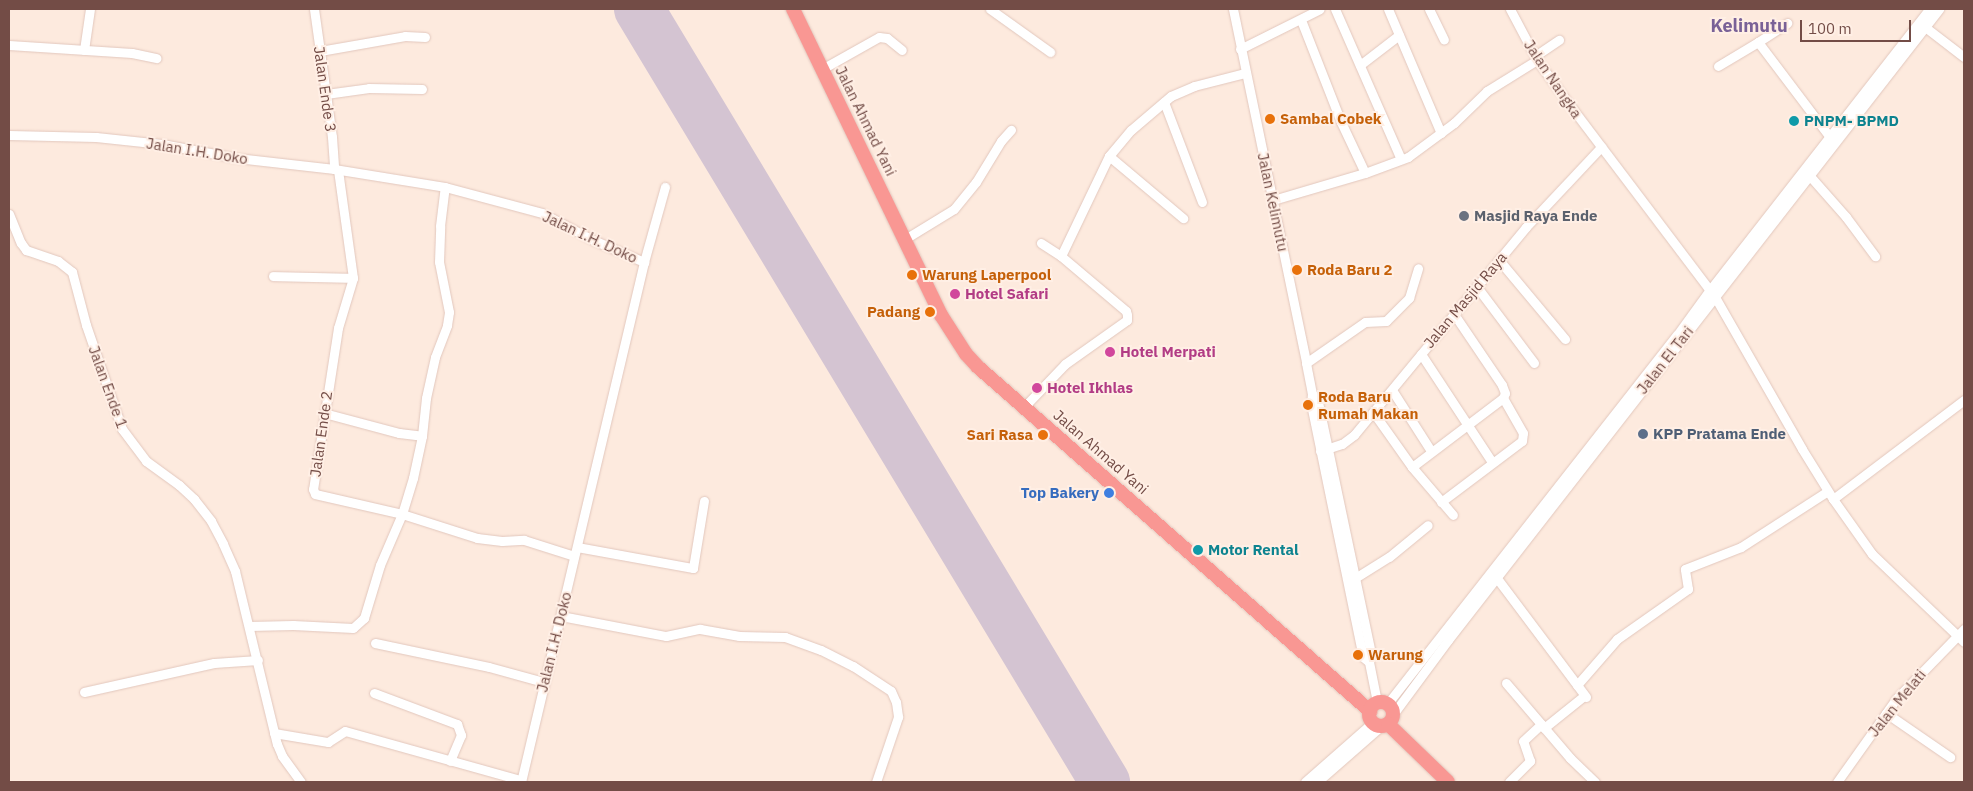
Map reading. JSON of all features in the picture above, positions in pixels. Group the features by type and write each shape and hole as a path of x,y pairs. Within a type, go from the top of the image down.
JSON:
{"highway":[{"name":"Jalan Ahmad Yani","path":"793,9 940,315 957,342 978,366 1024,407 1381,714 1448,782"}],"street":[{"path":"84,50 90,9"},
{"name":"Jalan Ende 3","path":"314,9 336,170"},
{"path":"990,9 1050,52"},
{"name":"Jalan Kelimutu","path":"1233,9 1312,394 1318,402 1324,450"},
{"path":"1240,49 1320,9"},
{"path":"1335,9 1401,159"},
{"path":"1388,9 1440,133"},
{"path":"1429,9 1444,40"},
{"name":"Jalan Nangka","path":"1510,9 1536,58 1712,294 1830,495 1872,554 1962,635"},
{"name":"Jalan El Tari","path":"1712,294 1829,136 1929,9"},
{"name":"Jalan El Tari","path":"1381,714 1496,577 1677,335 1809,175 1939,9"},
{"path":"1301,20 1338,114 1366,173"},
{"path":"1718,66 1787,23"},
{"path":"1924,27 1964,57"},
{"path":"1360,66 1399,35"},
{"path":"320,51 405,36 425,37"},
{"path":"822,69 879,37 888,38 902,50"},
{"path":"1273,200 1366,173 1422,148 1487,91 1559,40"},
{"path":"1758,42 1829,136"},
{"path":"9,44 132,53 156,58"},
{"path":"1061,256 1109,156 1131,130 1164,102 1194,86 1245,73"},
{"path":"326,94 369,88 422,89"},
{"path":"1164,102 1202,202"},
{"path":"905,239 954,209 976,182 1001,141 1012,130"},
{"name":"Jalan I.H. Doko","path":"9,134 96,137 162,144 237,158 445,186 542,214 593,240 644,262 521,781"},
{"name":"Jalan Masjid Raya","path":"1324,450 1342,444 1354,435 1526,227 1602,147"},
{"path":"1109,156 1183,218"},
{"name":"Jalan Ende 2","path":"336,170 353,278 338,328 313,488 315,494 402,514 477,538 502,541 524,540 576,552 693,568 704,501"},
{"path":"1809,175 1846,217 1875,256"},
{"path":"249,626 301,625 353,628 364,618 380,565 402,514 413,478 422,436 426,398 435,357 447,325 449,312 440,262 440,226 445,186"},
{"path":"644,262 665,187"},
{"name":"Jalan Ende 1","path":"9,214 21,243 26,250 58,261 72,272 89,334 122,429 146,462 179,485 211,521 223,544 234,571 249,626 274,733 282,756 301,782"},
{"path":"1024,407 1065,364 1127,320 1126,311 1061,256 1041,243"},
{"path":"1499,260 1565,339"},
{"path":"1306,363 1366,322 1386,321 1410,298 1418,268"},
{"path":"273,276 353,278"},
{"path":"1477,287 1534,363"},
{"path":"1412,467 1503,398 1505,393 1502,385 1454,314"},
{"path":"1421,354 1492,462"},
{"path":"1392,390 1431,451"},
{"path":"1441,502 1523,438 1523,433 1503,398"},
{"path":"1577,685 1617,639 1688,590 1685,570 1741,547 1830,495 1964,400"},
{"path":"1373,412 1412,467 1453,515"},
{"path":"324,413 399,433 422,436"},
{"path":"1317,782 1381,714 1369,662 1371,654 1324,450"},
{"path":"1324,450 1363,657 1369,662"},
{"name":"Jalan El Tari","path":"1381,714 1552,500"},
{"path":"1354,578 1389,557 1428,525"},
{"path":"1496,577 1585,696 1523,741 1530,761 1509,782"},
{"path":"561,616 666,636 700,629 739,636 785,637 821,650 853,666 891,691 896,702 898,717 876,782"},
{"name":"Jalan Melati","path":"1837,782 1886,713 1910,684 1962,635"},
{"path":"375,643 489,667 544,682"},
{"path":"84,692 214,663 258,660"},
{"path":"1506,683 1570,758 1595,782"},
{"path":"374,693 457,724 461,735 450,761"},
{"path":"1886,713 1950,757"},
{"path":"274,733 328,742 345,731 521,781"},
{"path":"1306,782 1346,753"}],"runway":[{"path":"639,9 1105,782"}],"place":[{"name":"Sambal Cobek","path":"1270,119"},
{"name":"PNPM- BPMD","path":"1794,121"},
{"name":"Masjid Raya Ende","path":"1464,216"},
{"name":"Roda Baru 2","path":"1297,270"},
{"name":"Warung Laperpool","path":"912,275"},
{"name":"Hotel Safari","path":"955,294"},
{"name":"Padang","path":"930,312"},
{"name":"Hotel Merpati","path":"1110,352"},
{"name":"Hotel Ikhlas","path":"1037,388"},
{"name":"Roda Baru Rumah Makan","path":"1308,405"},
{"name":"KPP Pratama Ende","path":"1643,434"},
{"name":"Sari Rasa","path":"1043,435"},
{"name":"Top Bakery","path":"1109,493"},
{"name":"Motor Rental","path":"1198,550"},
{"name":"Warung","path":"1358,655"}],"district":[{"name":"Kelimutu","path":"1749,26"}]}
